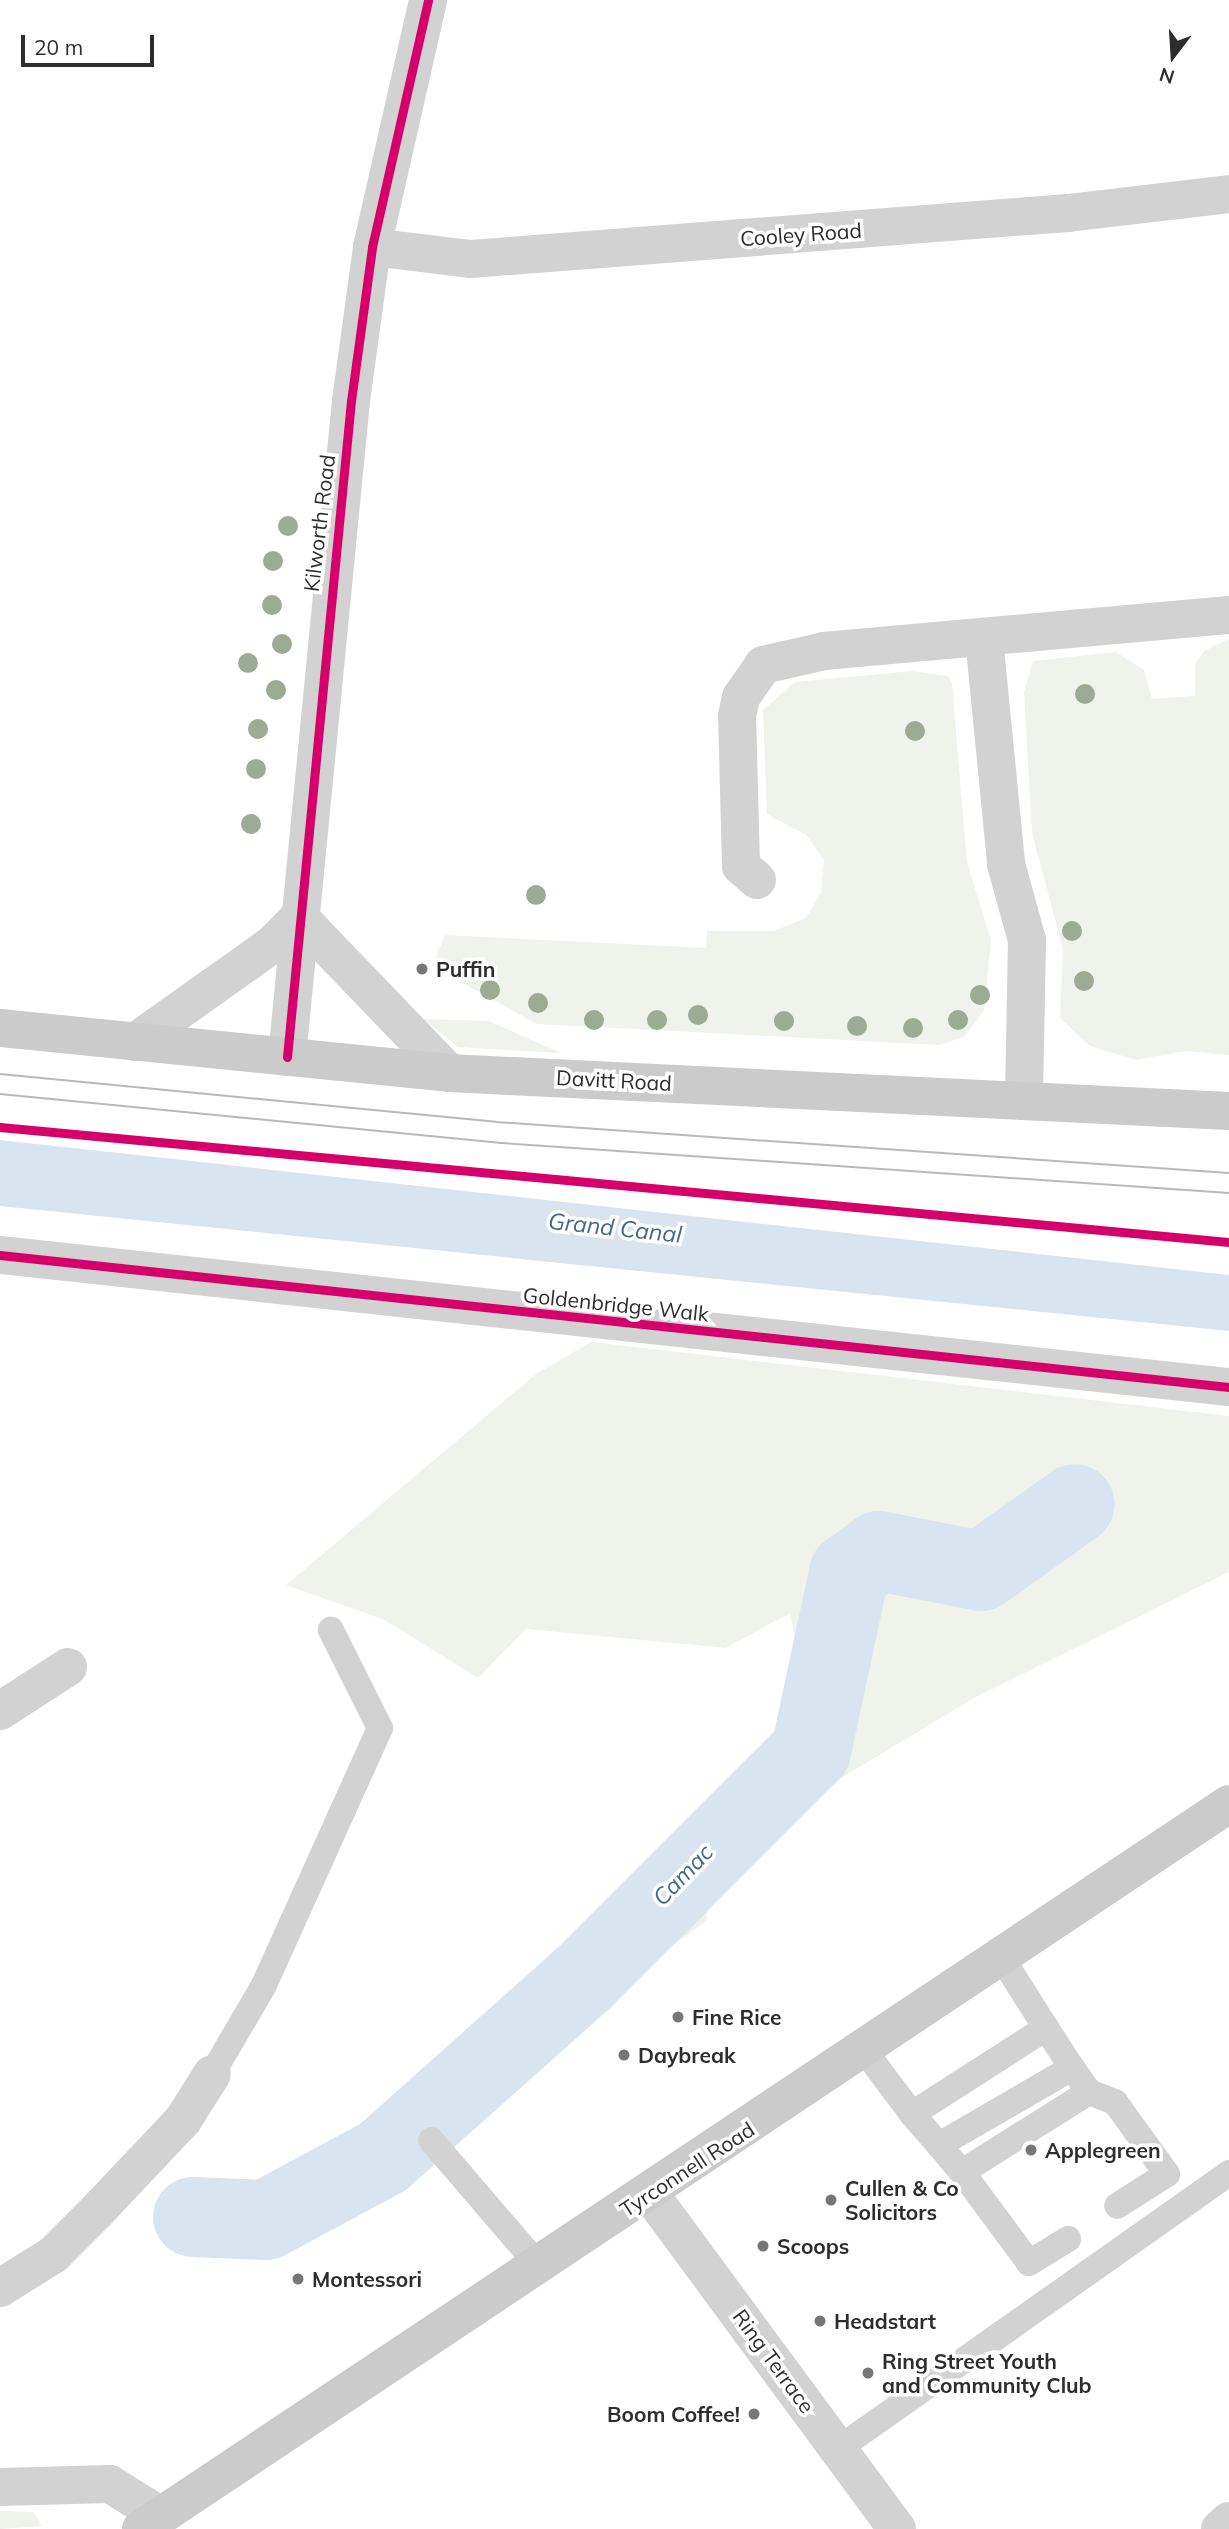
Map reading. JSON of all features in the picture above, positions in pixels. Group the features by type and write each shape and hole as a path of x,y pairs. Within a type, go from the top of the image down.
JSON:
{"main road":[{"name":"Davitt Road","path":"0,1028 449,1073 1229,1111"},
{"name":"Tyrconnell Road","path":"151,2523 650,2193 1000,1955 1229,1804"}],"street":[{"name":"Kilworth Road","path":"287,1057 331,554 372,247 428,0"},
{"name":"Cooley Road","path":"372,247 471,259 1068,213 1229,194"},
{"path":"757,880 741,866 737,716 741,697 763,665 780,657 1229,615"},
{"path":"985,638 1006,864 1027,940 1024,1101"},
{"path":"135,1042 272,944 299,917 449,1073"},
{"name":"Goldenbridge Walk","path":"0,1255 1229,1387"},
{"path":"0,1711 68,1667"},
{"path":"0,2288 52,2255 96,2213 183,2120 212,2074"},
{"name":"Ring Terrace","path":"650,2193 897,2529"},
{"path":"0,2487 110,2484 151,2523"},
{"path":"1220,2529 1229,2521"}],"lane":[{"path":"212,2074 264,1986 380,1728 331,1630"},
{"path":"1000,1955 1088,2092 1115,2102 1167,2174 1117,2206"},
{"path":"912,2113 1046,2028"},
{"path":"863,2050 962,2172 1029,2263 1068,2239"},
{"path":"939,2145 1072,2068"},
{"path":"962,2172 1088,2092"},
{"path":"431,2140 539,2266"},
{"path":"838,2449 1229,2174"}],"shaded area":[{"path":"1229,639 1229,1055 1185,1051 1136,1060 1090,1046 1060,1018 1063,949 1032,833 1024,692 1033,661 1116,652 1144,670 1152,699 1195,696 1195,664 1204,651"},
{"path":"912,671 948,676 952,684 967,862 991,940 984,1011 964,1037 939,1045 537,1024 432,966 445,935 706,948 707,931 774,931 806,918 821,892 824,860 806,835 767,814 763,710 795,682"},
{"path":"423,1019 489,1021 561,1053 458,1047"},
{"path":"591,1342 1229,1416 1229,1572 974,1698 788,1810 713,1873 706,1921 513,2064 472,2046 832,1680 798,1655 790,1613 726,1648 526,1629 478,1678 385,1620 286,1585 536,1374"},
{"path":"0,2511 34,2512 42,2526 0,2529"}],"water":[{"name":"Grand Canal","path":"0,1140 1229,1275 1229,1331 0,1206"}],"waterway":[{"name":"Camac","path":"193,2217 266,2220 383,2157 583,1979 811,1751 849,1573 879,1551 981,1571 1075,1504"}],"tram line":[{"path":"0,1074 496,1122 1229,1173"},
{"path":"0,1094 502,1143 1229,1193"}],"cycle path":[{"path":"287,1057 351,401 372,247 428,0"},
{"path":"0,1127 1229,1242"},
{"path":"0,1255 1229,1387"}],"place":[{"name":"Puffin","path":"422,969"},
{"name":"Fine Rice","path":"678,2017"},
{"name":"Daybreak","path":"624,2055"},
{"name":"Applegreen","path":"1031,2150"},
{"name":"Cullen & Co Solicitors","path":"831,2200"},
{"name":"Scoops","path":"763,2246"},
{"name":"Montessori","path":"298,2279"},
{"name":"Headstart","path":"820,2321"},
{"name":"Ring Street Youth and Community Club","path":"868,2373"},
{"name":"Boom Coffee!","path":"754,2414"}]}
